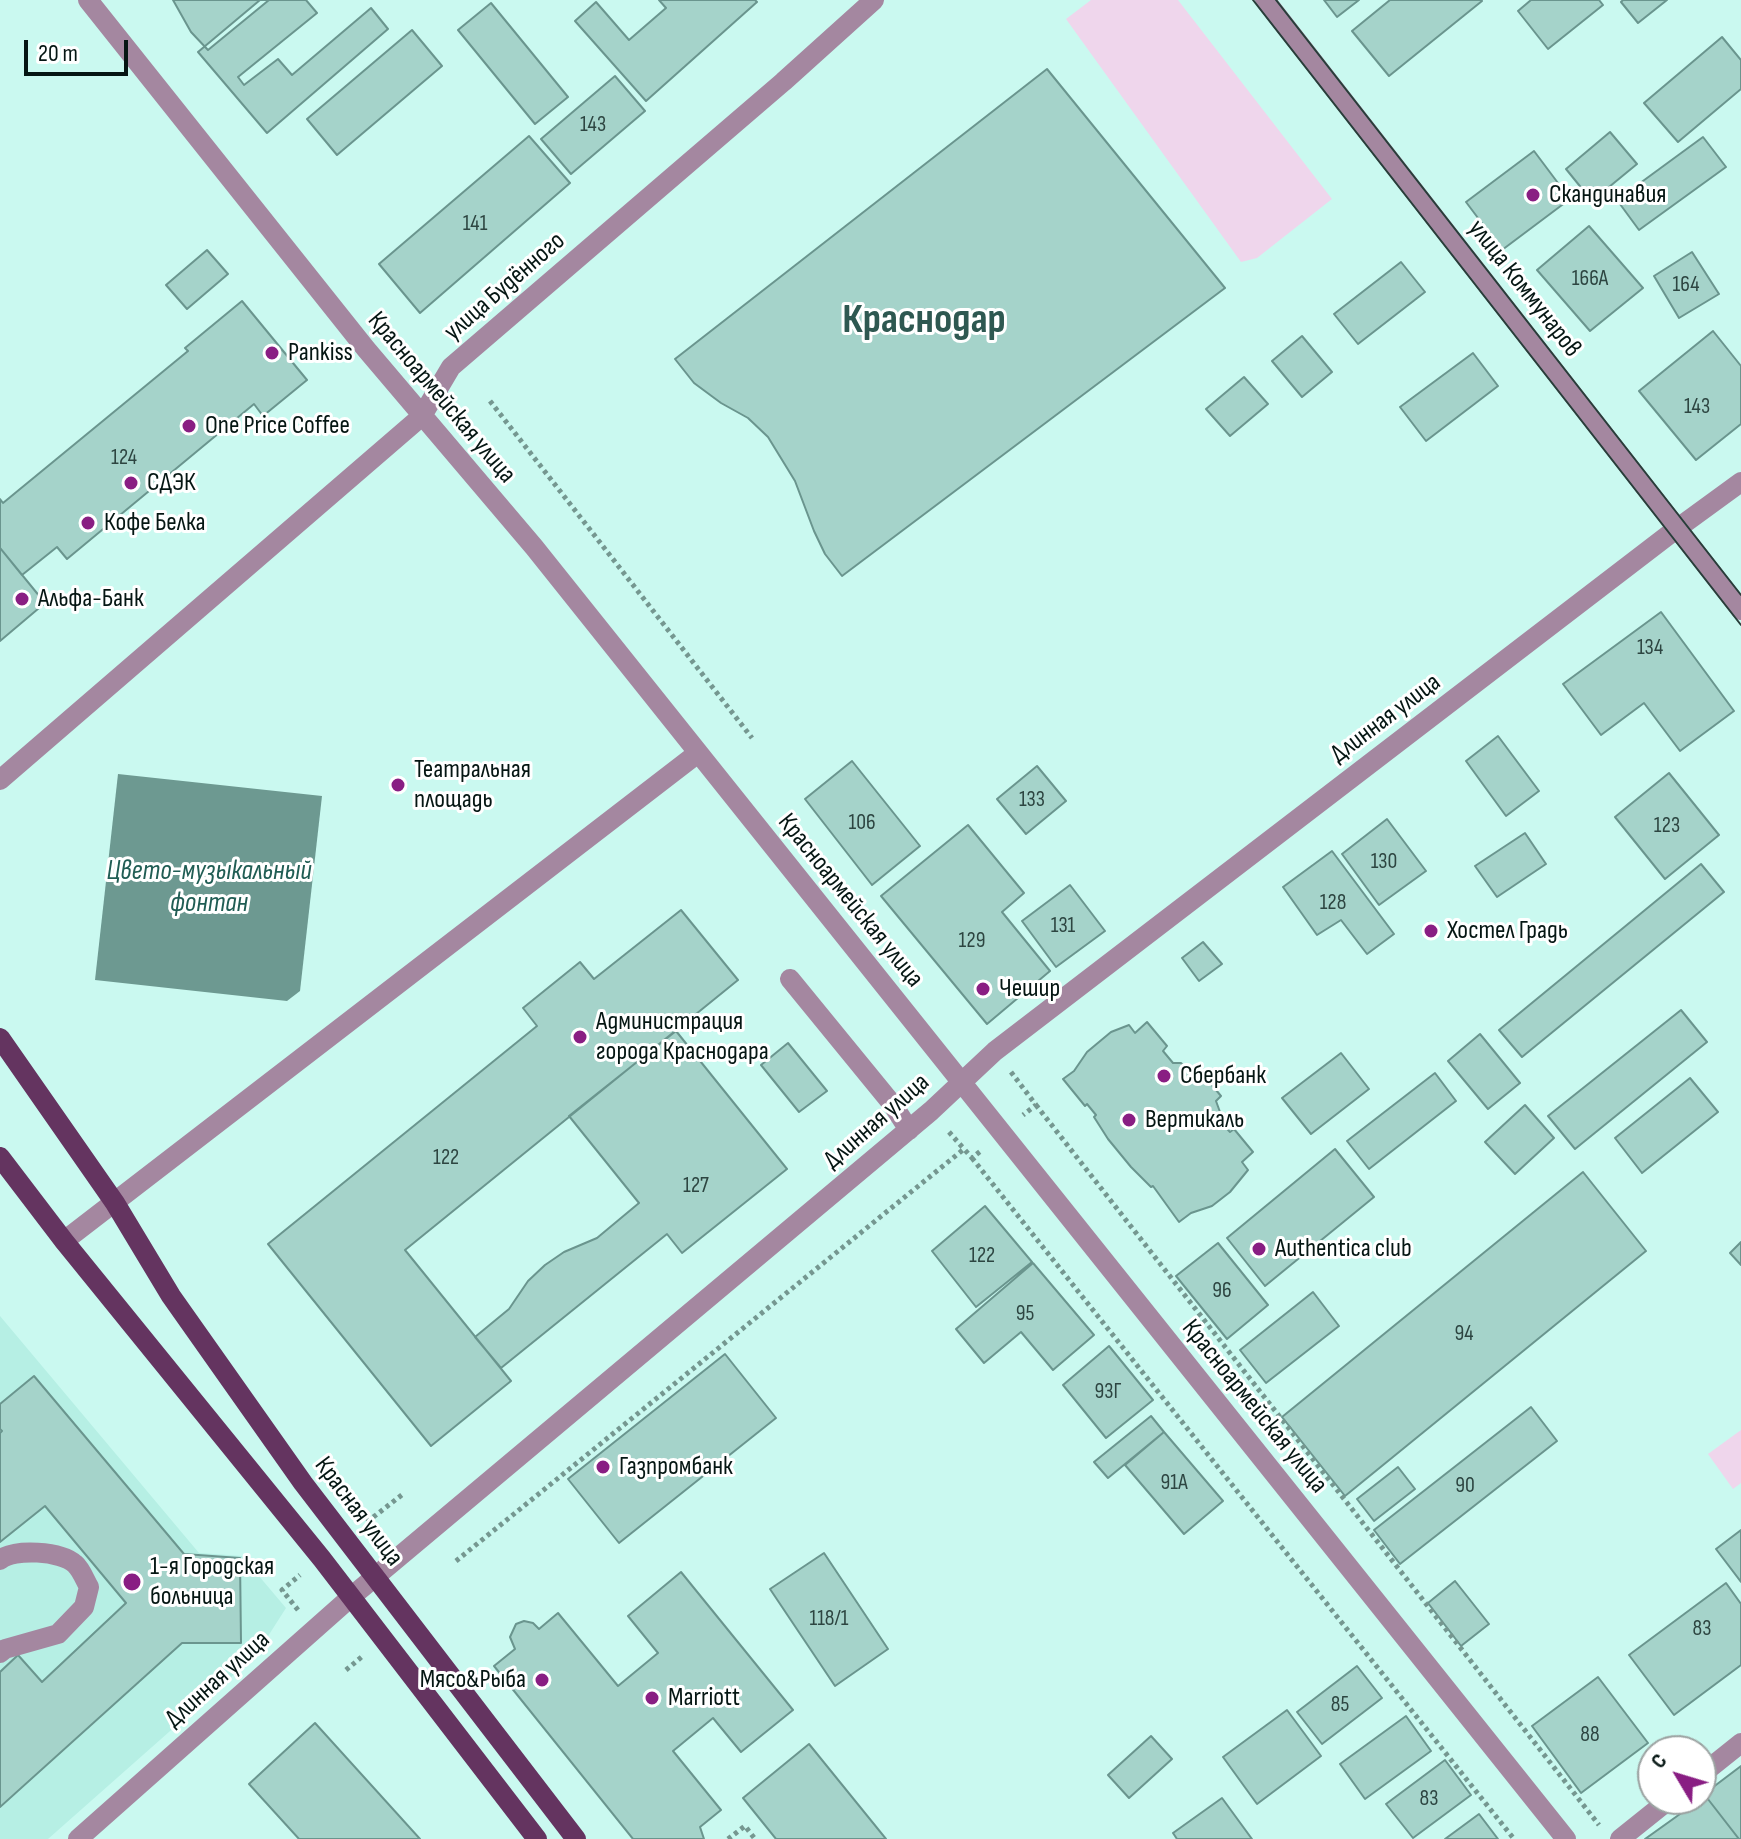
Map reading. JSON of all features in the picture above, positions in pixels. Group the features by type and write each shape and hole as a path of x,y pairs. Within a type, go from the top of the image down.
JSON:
{"main road":[{"name":"Красная улица","path":"0,1038 115,1203 171,1296 311,1494 576,1839"},
{"path":"0,1157 64,1241 208,1415 537,1839"}],"street":[{"name":"Красноармейская улица","path":"88,0 422,416 534,547 1566,1839"},
{"name":"улица Будённого","path":"0,780 422,416 451,367 874,0"},
{"name":"улица Коммунаров","path":"1265,0 1741,610"},
{"name":"Длинная улица","path":"78,1839 351,1597 909,1130 995,1051 1741,482"},
{"path":"64,1241 698,753"},
{"path":"790,979 893,1105 909,1130"},
{"path":"0,1560 6,1555 43,1552 75,1563 89,1587 84,1607 58,1634 0,1653"},
{"path":"1717,1762 1741,1743"},
{"path":"1611,1834 1643,1815"}],"path":[{"path":"490,401 752,738"},
{"path":"995,1051 1611,1834"},
{"path":"972,1158 1036,1105"},
{"path":"456,1561 964,1149 1514,1839"},
{"path":"728,1839 745,1826 755,1839"}],"shaded area":[{"path":"1091,0 1178,0 1332,199 1257,258 1241,262 1066,19"},
{"name":"1-я Городская больница","path":"0,1316 199,1553 242,1556 286,1608 256,1655 48,1839 0,1839"},
{"path":"1741,1430 1741,1483 1733,1489 1708,1454"}],"water":[{"name":"Цвето-музыкальный фонтан","path":"118,774 322,796 300,991 287,1001 95,980"}],"building":[{"path":"173,0 269,0 208,50 191,32"},
{"path":"260,0 306,0 317,13 238,77 244,85 278,59 292,75 371,8 388,29 267,133 198,52"},
{"path":"659,0 757,2 646,101 575,21 596,2 629,40 666,8"},
{"path":"1324,0 1359,0 1337,17"},
{"path":"1390,0 1482,1 1389,76 1352,31"},
{"path":"1531,0 1599,0 1603,5 1548,49 1518,11"},
{"path":"1667,0 1638,23 1621,2"},
{"path":"491,3 568,97 535,124 458,30"},
{"path":"412,30 442,66 337,155 307,119"},
{"path":"1722,37 1741,60 1741,89 1678,142 1644,103"},
{"path":"1047,69 1225,288 842,576 825,554 795,481 768,437 748,418 694,383 675,359"},
{"path":"615,76 645,111 571,174 541,139"},
{"path":"1610,132 1637,164 1592,201 1566,169"},
{"path":"529,136 570,183 420,313 379,264"},
{"path":"1703,137 1726,167 1639,230 1617,200"},
{"path":"1534,151 1570,199 1502,250 1466,202"},
{"path":"1589,226 1643,288 1590,331 1537,270"},
{"path":"207,250 228,274 187,309 166,285"},
{"path":"1692,252 1719,294 1679,318 1654,276"},
{"path":"1401,262 1425,292 1358,344 1334,314"},
{"path":"242,301 307,380 263,416 254,404 67,559 57,547 22,575 0,548 0,499 3,503 188,351 185,348"},
{"path":"1713,331 1741,366 1741,424 1696,460 1639,391"},
{"path":"1302,336 1332,372 1302,397 1272,361"},
{"path":"1473,353 1498,386 1426,441 1400,407"},
{"path":"1244,377 1268,404 1230,436 1206,409"},
{"path":"0,548 45,603 0,641"},
{"path":"1661,612 1734,711 1680,751 1644,703 1601,735 1563,684"},
{"path":"1498,736 1539,791 1506,816 1466,761"},
{"path":"852,761 920,846 872,885 805,799"},
{"path":"1037,766 1066,801 1026,834 997,799"},
{"path":"1669,773 1719,835 1665,879 1615,817"},
{"path":"1387,819 1426,871 1379,905 1342,854"},
{"path":"968,825 1024,893 1002,912 1050,971 987,1024 881,896"},
{"path":"1525,833 1546,864 1497,897 1475,866"},
{"path":"1332,851 1394,934 1367,954 1341,920 1317,935 1283,887"},
{"path":"1701,864 1724,892 1522,1057 1499,1030"},
{"path":"1070,885 1105,931 1056,967 1022,921"},
{"path":"681,910 738,980 405,1250 511,1381 431,1446 268,1244 537,1026 523,1008 580,962 594,979"},
{"path":"1203,942 1222,964 1199,981 1182,958"},
{"path":"1681,1010 1707,1042 1575,1149 1548,1116"},
{"path":"1147,1022 1167,1046 1163,1051 1173,1063 1181,1063 1190,1071 1196,1066 1221,1096 1216,1101 1220,1112 1218,1119 1230,1132 1234,1129 1253,1152 1242,1162 1248,1170 1230,1192 1212,1206 1191,1213 1179,1222 1153,1186 1131,1167 1108,1139 1094,1117 1096,1115 1063,1079 1074,1071 1087,1052 1111,1032 1129,1025 1135,1033"},
{"path":"676,1031 787,1169 682,1253 667,1234 501,1368 475,1337 509,1309 528,1281 545,1265 564,1252 597,1238 639,1203 569,1116"},
{"path":"1480,1034 1520,1083 1488,1109 1448,1061"},
{"path":"788,1043 827,1091 799,1112 761,1065"},
{"path":"1341,1053 1369,1089 1311,1134 1282,1098"},
{"path":"1435,1073 1456,1101 1369,1169 1347,1141"},
{"path":"1690,1078 1718,1112 1642,1173 1615,1138"},
{"path":"1525,1105 1554,1138 1515,1174 1485,1142"},
{"path":"1335,1149 1374,1197 1265,1286 1227,1238"},
{"path":"1583,1172 1646,1251 1345,1496 1282,1417"},
{"path":"985,1206 1032,1262 976,1307 932,1251"},
{"path":"1741,1242 1741,1265 1730,1253"},
{"path":"1218,1243 1268,1305 1227,1339 1176,1276"},
{"path":"1033,1263 1094,1335 1053,1370 1021,1332 984,1363 956,1329"},
{"path":"1313,1292 1339,1326 1266,1383 1240,1350"},
{"path":"1109,1346 1153,1400 1106,1438 1063,1385"},
{"path":"725,1354 776,1418 619,1543 568,1479"},
{"path":"34,1376 184,1554 240,1558 241,1643 182,1643 0,1807 0,1672 18,1655 42,1682 126,1603 45,1506 0,1542 0,1404"},
{"path":"1531,1407 1557,1441 1400,1564 1374,1530"},
{"path":"1151,1416 1164,1432 1108,1478 1094,1462"},
{"path":"1164,1432 1223,1501 1184,1534 1125,1465"},
{"path":"1398,1467 1415,1489 1374,1521 1357,1499"},
{"path":"1741,1530 1741,1582 1716,1549"},
{"path":"824,1553 888,1649 835,1686 770,1589"},
{"name":"Marriott","path":"681,1572 793,1710 741,1752 713,1718 673,1751 721,1810 700,1827 704,1839 633,1839 494,1666 515,1649 510,1637 516,1624 524,1621 533,1623 539,1629 558,1613 618,1686 658,1653 628,1616"},
{"path":"1455,1581 1489,1624 1461,1646 1428,1603"},
{"path":"1726,1583 1741,1604 1741,1665 1674,1715 1629,1655"},
{"path":"1357,1666 1382,1698 1322,1744 1297,1712"},
{"path":"1598,1677 1642,1735 1637,1735 1637,1751 1581,1793 1532,1726"},
{"path":"1287,1710 1321,1756 1257,1804 1223,1757"},
{"path":"1406,1716 1431,1751 1365,1799 1340,1764"},
{"path":"315,1723 420,1839 299,1839 249,1784"},
{"path":"1151,1736 1172,1759 1129,1798 1108,1775"},
{"path":"809,1744 886,1839 776,1839 743,1798"},
{"path":"1445,1760 1471,1795 1413,1838 1386,1804"},
{"path":"1741,1766 1741,1839 1717,1811 1717,1784"},
{"path":"1222,1798 1252,1839 1177,1839 1173,1833"},
{"path":"1717,1811 1739,1839 1645,1839 1679,1815 1717,1815"},
{"path":"1479,1814 1498,1839 1445,1839"}],"tram line":[{"path":"1253,0 1741,625"},
{"path":"1276,0 1741,595"}],"place":[{"name":"Скандинавия","path":"1533,195"},
{"name":"Pankiss","path":"272,353"},
{"name":"One Price Coffee","path":"189,426"},
{"name":"СДЭК","path":"131,483"},
{"name":"Кофе Белка","path":"88,523"},
{"name":"Альфа-Банк","path":"22,599"},
{"name":"Театральная площадь","path":"398,785"},
{"name":"Хостел Градь","path":"1431,931"},
{"name":"Чешир","path":"983,989"},
{"name":"Администрация города Краснодара","path":"580,1037"},
{"name":"Сбербанк","path":"1164,1076"},
{"name":"Вертикаль","path":"1129,1120"},
{"name":"Authentica club","path":"1259,1249"},
{"name":"Газпромбанк","path":"603,1467"},
{"name":"1-я Городская больница","path":"132,1582"},
{"name":"Мясо&Рыба","path":"542,1680"},
{"name":"Marriott","path":"652,1698"}],"district":[{"name":"Краснодар","path":"924,321"}]}
